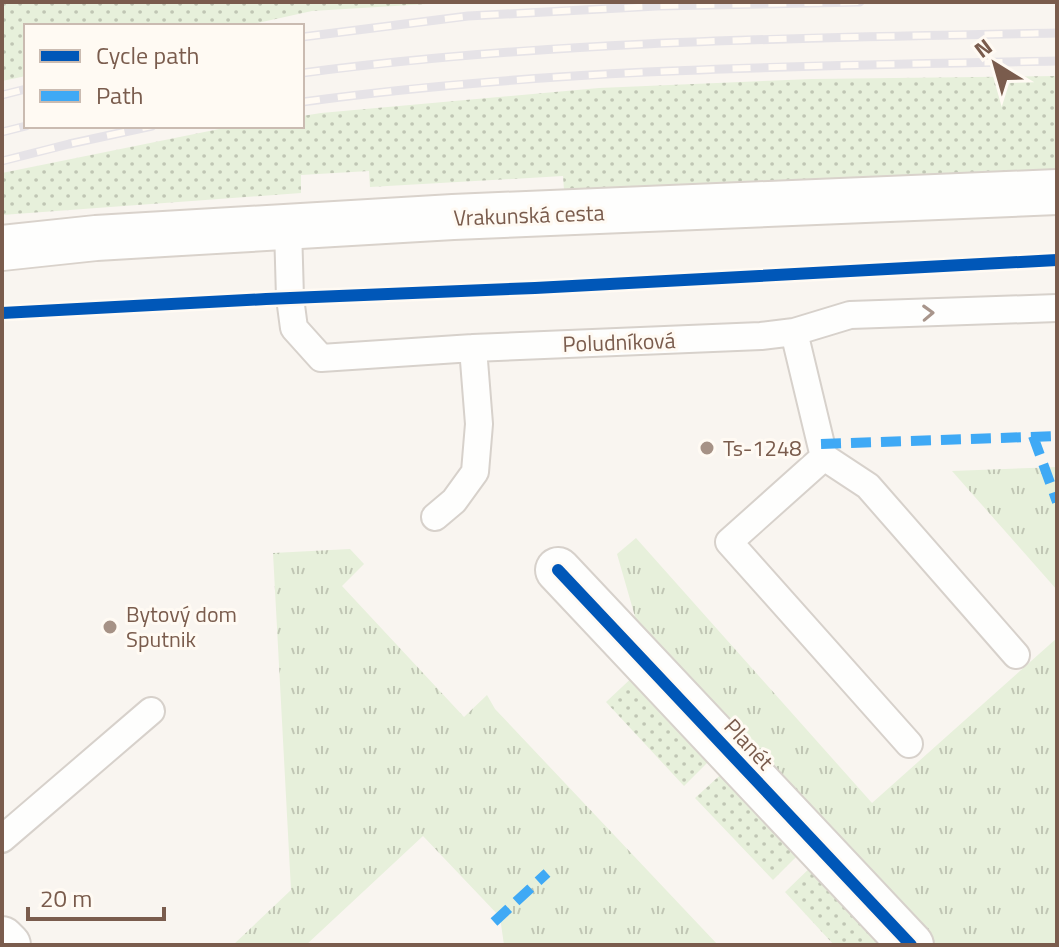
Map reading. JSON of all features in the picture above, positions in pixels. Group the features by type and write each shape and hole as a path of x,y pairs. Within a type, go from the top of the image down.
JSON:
{"main road":[{"name":"Vrakunská cesta","path":"2,248 96,238 453,217 1057,192"},
{"name":"Planét","path":"558,570 911,945"},
{"path":"2,939 8,945"}],"lane":[{"name":"Poludníková","path":"288,227 294,328 321,358 761,336 794,332 850,315 1057,308"},
{"path":"794,332 824,457 868,486 1016,655"},
{"path":"435,517 454,501 475,472 479,424 473,348"},
{"path":"824,457 729,542 909,744"},
{"path":"2,839 151,711"}],"green space":[{"path":"2,2 460,2 312,11 253,24 24,24 24,76 2,81"},
{"path":"1057,76 1057,169 564,190 563,176 370,187 369,171 301,175 301,193 2,215 2,173 224,128 304,128 304,116 321,113 599,88 812,79"},
{"path":"1057,467 1057,590 952,471"},
{"path":"636,538 872,803 1057,638 1057,945 930,945 642,641 617,554"},
{"path":"350,549 364,564 342,586 464,717 487,695 495,709 718,945 504,945 500,917 423,836 306,945 233,945 291,890 273,553"},
{"path":"638,672 715,755 684,786 606,702"},
{"path":"728,768 805,848 773,880 695,798"},
{"path":"816,862 893,945 834,945 785,892"}],"railway":[{"path":"304,37 468,16 657,6 860,2"},
{"path":"304,73 490,54 679,42 1057,33"},
{"path":"304,102 584,75 773,67 1057,61"},
{"path":"2,95 24,90"},
{"path":"2,132 24,126"},
{"path":"2,161 143,128"}],"marked path":[{"path":"1033,436 1057,502"},
{"path":"821,444 1057,436"},
{"path":"494,922 547,873"}],"cycle path":[{"path":"2,313 1057,260"},
{"path":"558,570 911,945"}],"place":[{"name":"Ts-1248","path":"707,448"},
{"name":"Bytový dom Sputnik","path":"110,627"}]}
